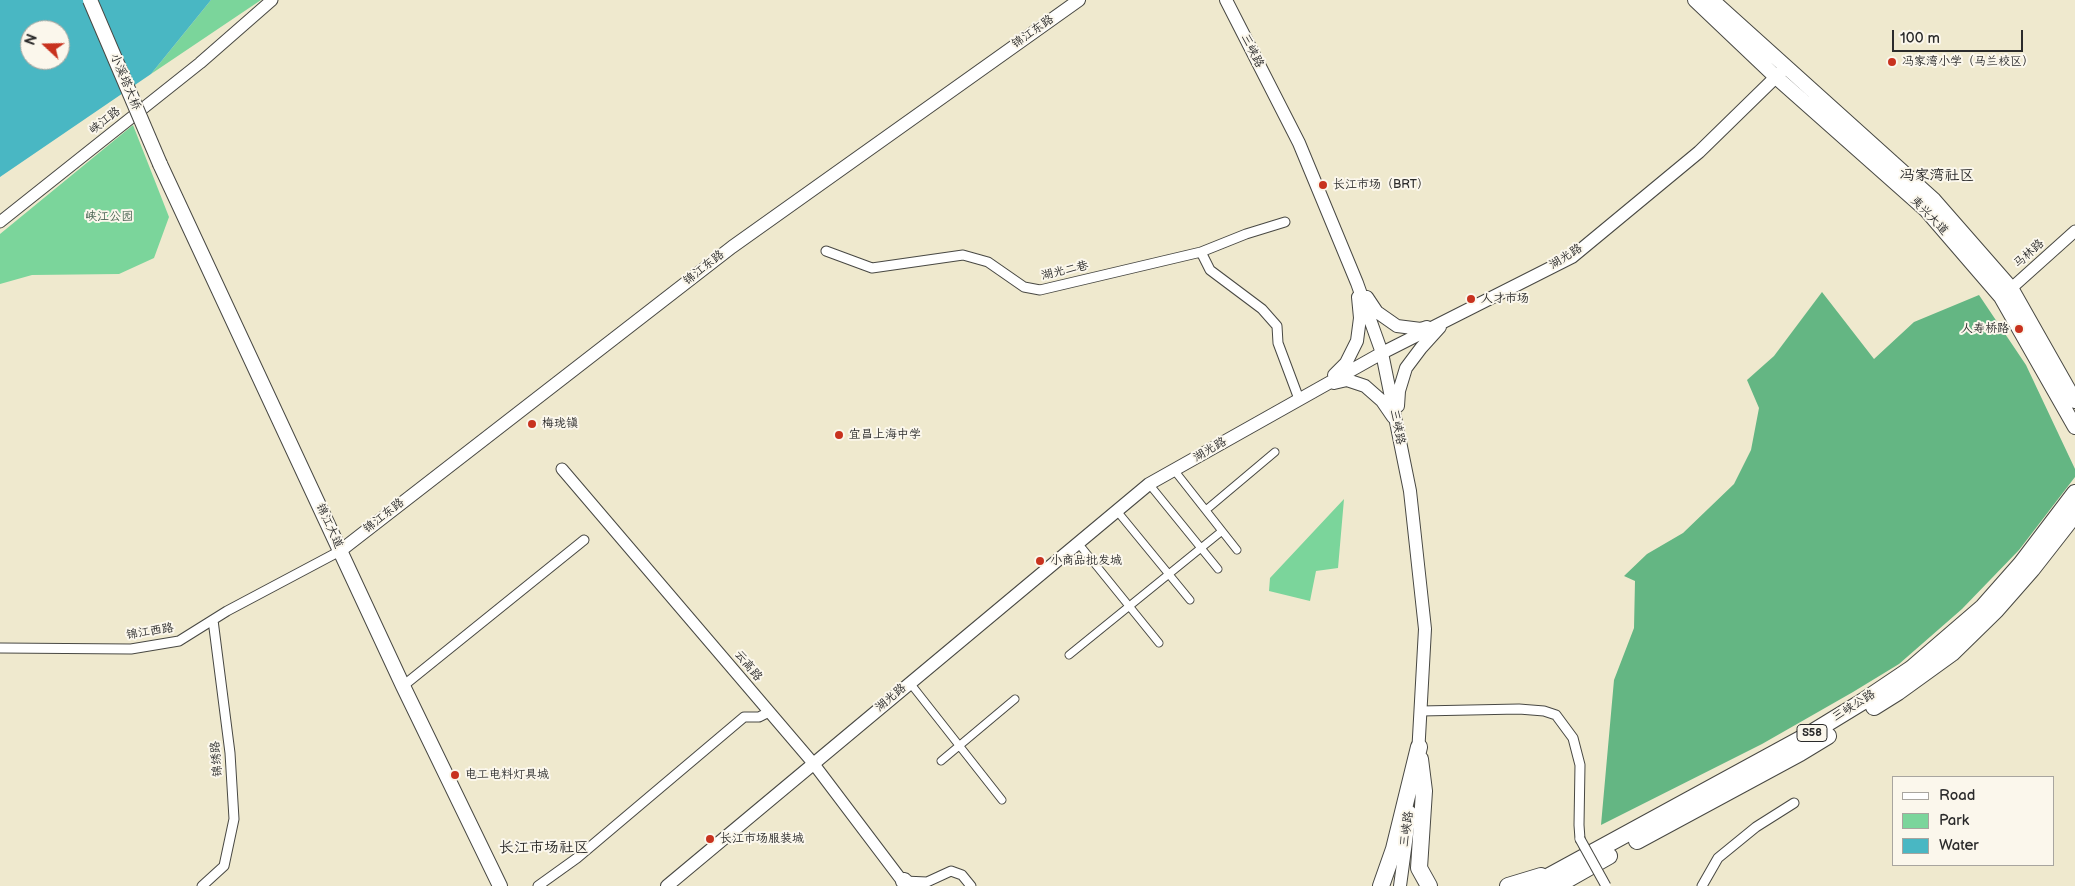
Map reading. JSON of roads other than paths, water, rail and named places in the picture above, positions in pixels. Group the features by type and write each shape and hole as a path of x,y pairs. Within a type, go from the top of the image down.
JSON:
{"highway":[{"name":"三峡公路","path":"2058,526 2075,493"},
{"name":"三峡公路","path":"1531,886 1558,882 1808,735 1911,669 1983,607 2058,526 2075,514"},
{"path":"1381,886 1394,849 1419,747"},
{"path":"1419,747 1424,791 1419,868 1429,886"},
{"path":"1508,886 1558,882"}],"main road":[{"name":"小溪塔大桥","path":"90,0 160,164"},
{"name":"锦江东路","path":"340,550 732,247 1079,0"},
{"name":"三峡路","path":"1226,0 1299,143 1358,283 1382,352 1410,491 1425,629 1419,747 1400,886"},
{"name":"夷兴大道","path":"1696,0 1776,77 1926,210 2006,293 2075,426"},
{"name":"夷兴大道","path":"1712,0 1934,200 2006,293 2075,401"},
{"name":"湖光路","path":"668,886 1149,484 1382,352 1572,257 1699,152 1786,67"},
{"name":"锦江大道","path":"160,164 403,686 500,886"},
{"path":"1358,283 1377,312 1397,326 1421,329 1448,319"},
{"path":"1324,386 1346,363 1357,341 1360,318 1358,283"},
{"path":"1396,423 1398,391 1406,368 1420,348 1448,319"},
{"path":"1324,386 1347,380 1365,386 1382,401 1396,423"}],"street":[{"name":"峡江路","path":"0,222 200,63 272,0"},
{"name":"湖光二巷","path":"826,251 872,268 963,255 988,262 1024,286 1040,290 1200,252 1246,234 1285,222"},
{"name":"马林路","path":"2006,293 2075,231"},
{"path":"1200,252 1210,270 1262,309 1277,326 1278,343 1299,399"},
{"path":"1206,510 1275,452"},
{"name":"云高路","path":"562,469 813,763 906,884"},
{"path":"1174,470 1236,550"},
{"path":"1149,484 1218,569"},
{"path":"1117,511 1190,600"},
{"path":"1069,655 1222,531"},
{"path":"403,686 584,540"},
{"path":"1078,544 1159,642"},
{"name":"锦江西路","path":"0,648 130,649 178,641 340,550"},
{"name":"锦绣路","path":"202,886 224,866 234,820 230,753 213,620"},
{"path":"910,683 1002,800"},
{"path":"941,761 1015,699"},
{"path":"1421,711 1518,709 1544,710 1556,715 1573,738 1580,765 1580,839 1606,886"},
{"path":"538,886 577,858 744,717 759,717 769,712"},
{"path":"1702,886 1718,858 1756,828 1794,803"},
{"path":"906,884 926,882 951,871 962,875 971,886"}],"water":[{"path":"0,0 211,0 151,74 0,177"}],"place":[{"name":"冯家湾小学（马兰校区）","path":"1892,62"},
{"name":"长江市场（BRT）","path":"1323,185"},
{"name":"人才市场","path":"1471,299"},
{"name":"人寿桥路","path":"2019,329"},
{"name":"梅珑镇","path":"532,424"},
{"name":"宜昌上海中学","path":"839,435"},
{"name":"小商品批发城","path":"1040,561"},
{"name":"电工电料灯具城","path":"455,775"},
{"name":"长江市场服装城","path":"710,839"}],"district":[{"name":"冯家湾社区","path":"1937,176"},
{"name":"长江市场社区","path":"544,848"}],"park label":[{"name":"峡江公园","path":"109,217"}]}
